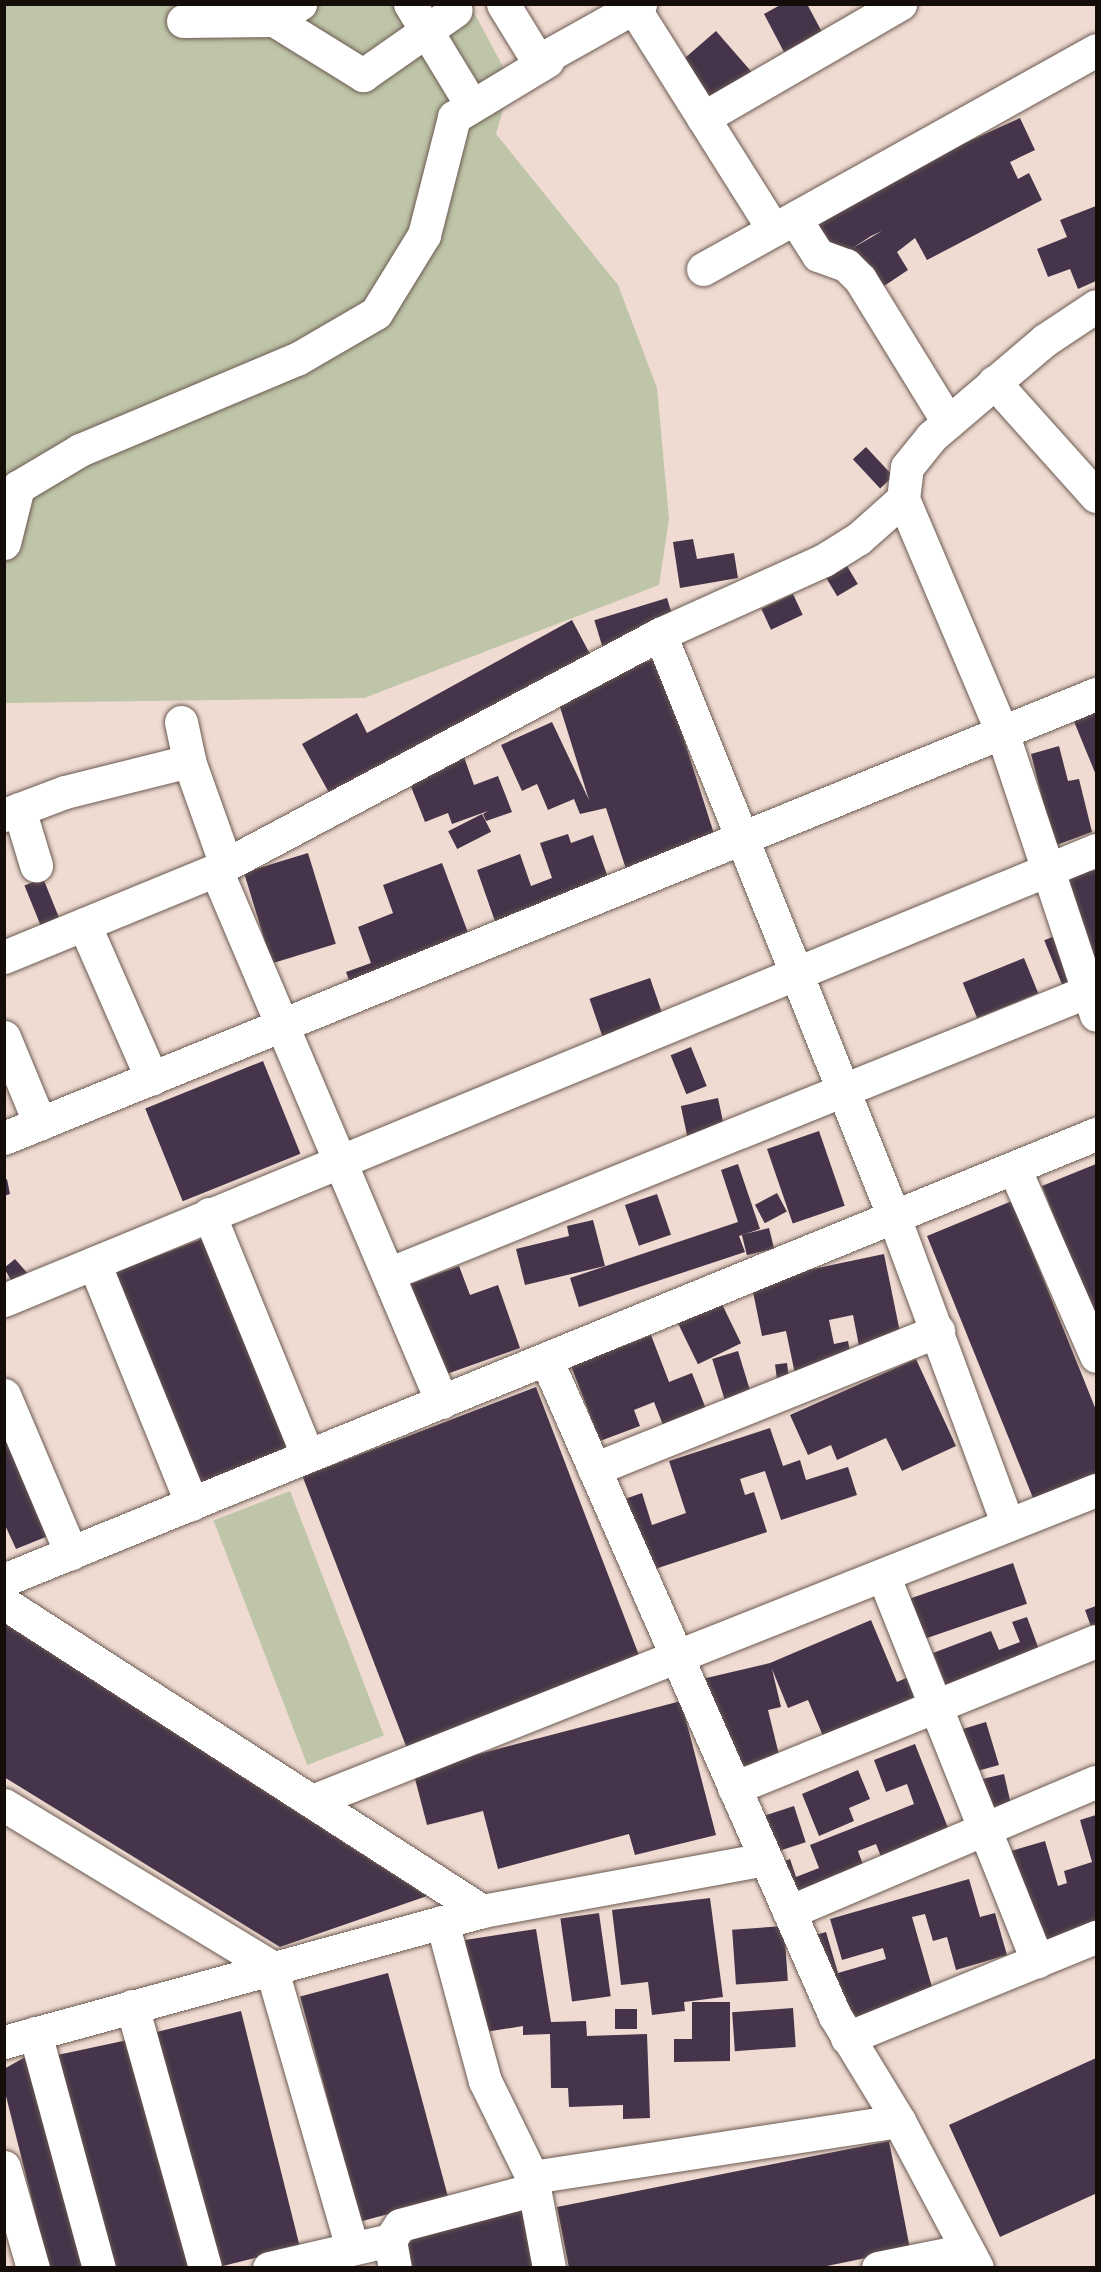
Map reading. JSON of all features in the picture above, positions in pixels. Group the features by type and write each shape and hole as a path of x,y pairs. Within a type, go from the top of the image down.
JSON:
{"street":[{"path":"410,4 472,106"},
{"path":"503,4 530,55 547,61"},
{"path":"703,118 900,4"},
{"path":"4,543 18,487 80,450 297,359 376,313 424,235 454,117 637,6 703,118 784,225 818,255 846,265 860,279 948,422"},
{"path":"183,21 287,12 363,75 427,33 456,9"},
{"path":"703,269 1096,50"},
{"path":"388,1274 842,1091 1094,998 1002,732 903,499 907,467 948,422 994,382 1096,306"},
{"path":"994,382 1096,496"},
{"path":"4,957 221,868 660,634 824,560 858,539 903,499"},
{"path":"660,634 894,1217 1008,1525"},
{"path":"4,1138 1096,694"},
{"path":"181,722 189,761 221,868 282,1026 442,1402"},
{"path":"36,865 12,812 65,792 189,761"},
{"path":"4,1300 339,1159 1096,850"},
{"path":"84,924 152,1079"},
{"path":"4,1037 40,1124"},
{"path":"4,1580 1096,1134"},
{"path":"1014,1167 1096,1356"},
{"path":"209,1214 308,1456"},
{"path":"94,1263 192,1503"},
{"path":"594,1469 938,1331"},
{"path":"546,1359 675,1657 847,2038 899,2121 972,2259 878,2268"},
{"path":"4,1395 71,1554"},
{"path":"312,1801 1096,1490"},
{"path":"883,1575 1037,1961"},
{"path":"4,1604 482,1911"},
{"path":"734,1788 1096,1641"},
{"path":"789,1912 1096,1782"},
{"path":"4,1805 271,1967 352,2248"},
{"path":"99,2268 20,2037 482,1911 765,1858"},
{"path":"442,1922 485,2081 534,2183 549,2268"},
{"path":"847,2038 1096,1937"},
{"path":"132,2006 205,2268"},
{"path":"283,2266 352,2248 393,2254 400,2224 534,2183 899,2121"},
{"path":"4,2167 33,2268"}],"green space":[{"path":"4,5 470,5 511,82 496,134 618,285 657,388 669,519 659,585 364,698 5,703"},
{"path":"290,1491 384,1736 307,1765 213,1520"}],"building":[{"path":"782,4 807,4 822,32 784,52 764,14"},
{"path":"716,31 753,73 709,111 672,69"},
{"path":"1020,118 1035,150 1010,162 1018,179 1029,173 1042,200 927,260 915,238 897,252 908,270 881,288 808,229 958,146"},
{"path":"1096,206 1096,281 1078,289 1070,269 1048,277 1037,249 1067,237 1060,220"},
{"path":"866,447 893,476 880,489 853,459"},
{"path":"693,539 697,559 734,553 738,578 680,588 673,542"},
{"path":"847,566 858,584 837,596 826,578"},
{"path":"793,594 803,615 771,630 761,609"},
{"path":"667,598 675,624 602,646 594,620"},
{"path":"572,620 590,654 332,798 302,744 357,713 367,733"},
{"path":"658,658 716,840 626,869 606,808 580,814 574,799 548,810 537,784 522,791 501,745 552,722 589,800 555,691"},
{"path":"1096,710 1096,775 1073,719"},
{"path":"1059,746 1068,781 1079,779 1092,832 1054,846 1031,754"},
{"path":"464,757 474,785 498,776 512,812 486,821 483,814 488,811 452,824 448,813 425,822 408,779"},
{"path":"482,814 491,832 457,849 448,831"},
{"path":"568,834 571,843 593,835 611,886 497,927 477,870 520,854 531,886 552,878 540,843"},
{"path":"308,853 336,944 272,963 244,873"},
{"path":"442,863 473,946 354,994 346,972 371,963 358,927 393,913 383,885"},
{"path":"1096,870 1096,965 1091,967 1067,875"},
{"path":"43,878 59,918 41,925 24,885"},
{"path":"1060,934 1079,980 1063,987 1044,940"},
{"path":"1024,958 1038,993 977,1018 963,983"},
{"path":"650,978 665,1021 604,1042 589,999"},
{"path":"691,1047 707,1086 686,1094 671,1055"},
{"path":"263,1061 300,1154 183,1201 145,1109"},
{"path":"718,1098 725,1132 688,1140 681,1106"},
{"path":"819,1131 845,1206 793,1224 767,1149"},
{"path":"738,1164 760,1229 739,1236 745,1252 579,1307 570,1278 738,1222 721,1170"},
{"path":"1096,1164 1096,1322 1042,1186"},
{"path":"7,1179 10,1194 4,1196 4,1180"},
{"path":"777,1193 787,1212 765,1223 755,1205"},
{"path":"657,1194 671,1235 639,1246 625,1205"},
{"path":"1012,1201 1096,1410 1096,1478 1035,1503 927,1236"},
{"path":"593,1220 605,1266 525,1285 516,1249 569,1236 567,1226"},
{"path":"769,1228 774,1248 747,1255 742,1235"},
{"path":"212,1235 294,1448 190,1488 108,1275"},
{"path":"884,1254 901,1337 859,1346 853,1315 829,1320 834,1344 848,1341 852,1362 795,1374 786,1331 762,1336 751,1282"},
{"path":"15,1259 29,1275 15,1287 4,1268"},
{"path":"459,1266 470,1295 498,1285 520,1348 427,1381 394,1290"},
{"path":"720,1300 741,1343 698,1364 677,1321"},
{"path":"651,1335 669,1382 692,1373 706,1409 663,1425 654,1402 634,1410 640,1426 600,1441 571,1366"},
{"path":"738,1351 752,1397 726,1405 712,1359"},
{"path":"916,1359 956,1446 902,1471 886,1438 837,1460 831,1445 808,1455 790,1415"},
{"path":"787,1363 789,1380 777,1381 775,1364"},
{"path":"536,1387 641,1660 407,1749 303,1477"},
{"path":"5,1419 53,1534 16,1549 5,1525"},
{"path":"770,1428 783,1466 800,1460 806,1480 848,1467 857,1495 781,1520 765,1471 740,1479 745,1495 754,1492 767,1532 646,1572 622,1500 642,1493 652,1525 686,1513 669,1461"},
{"path":"1013,1563 1027,1604 903,1646 889,1606"},
{"path":"1096,1606 1096,1634 1094,1635 1085,1610"},
{"path":"1027,1617 1041,1655 948,1691 933,1653 991,1631 999,1650 1020,1642 1012,1622"},
{"path":"871,1620 897,1682 922,1671 932,1695 823,1736 808,1700 788,1708 772,1669 781,1707 768,1710 781,1763 725,1776 702,1679 770,1663"},
{"path":"4,1623 427,1896 280,1947 4,1777"},
{"path":"681,1701 716,1835 635,1855 629,1834 498,1869 483,1811 427,1825 413,1771"},
{"path":"986,1722 999,1765 970,1773 943,1735"},
{"path":"915,1744 952,1838 884,1864 876,1844 858,1851 866,1873 803,1915 765,1869 790,1859 796,1877 819,1868 810,1845 914,1804 907,1784 886,1792 874,1760"},
{"path":"858,1770 870,1799 849,1808 854,1821 819,1836 802,1794"},
{"path":"1004,1774 1011,1805 983,1812 976,1781"},
{"path":"794,1806 806,1842 770,1854 758,1818"},
{"path":"1096,1815 1096,1926 1026,1954 997,1855 1045,1841 1058,1886 1067,1883 1064,1871 1092,1862 1080,1820"},
{"path":"969,1879 980,1917 995,1913 1007,1955 956,1970 947,1937 933,1941 925,1914 912,1917 936,2001 832,2031 812,1936 826,1932 838,1973 886,1959 883,1948 842,1960 830,1919"},
{"path":"710,1898 723,1997 684,2002 685,2011 652,2015 648,1982 621,1985 612,1910"},
{"path":"599,1913 611,1996 572,2002 560,1918"},
{"path":"784,1926 788,1981 736,1984 732,1930"},
{"path":"536,1929 551,2022 586,2021 587,2036 647,2034 650,2118 623,2119 623,2105 569,2107 568,2088 551,2088 550,2034 523,2035 523,2026 479,2033 465,1940"},
{"path":"388,1973 448,2198 360,2222 300,1997"},
{"path":"692,2002 730,2002 730,2061 674,2062 674,2039 692,2039"},
{"path":"793,2008 796,2047 735,2051 732,2012"},
{"path":"615,2009 637,2009 637,2029 615,2029"},
{"path":"241,2011 300,2247 211,2268 153,2033"},
{"path":"137,2038 196,2268 108,2268 48,2057"},
{"path":"34,2052 88,2268 49,2268 4,2088 4,2069"},
{"path":"1096,2058 1096,2198 1095,2194 1000,2237 949,2125"},
{"path":"889,2141 910,2249 817,2268 569,2268 557,2207"},
{"path":"522,2209 533,2268 409,2268 402,2232"}]}
